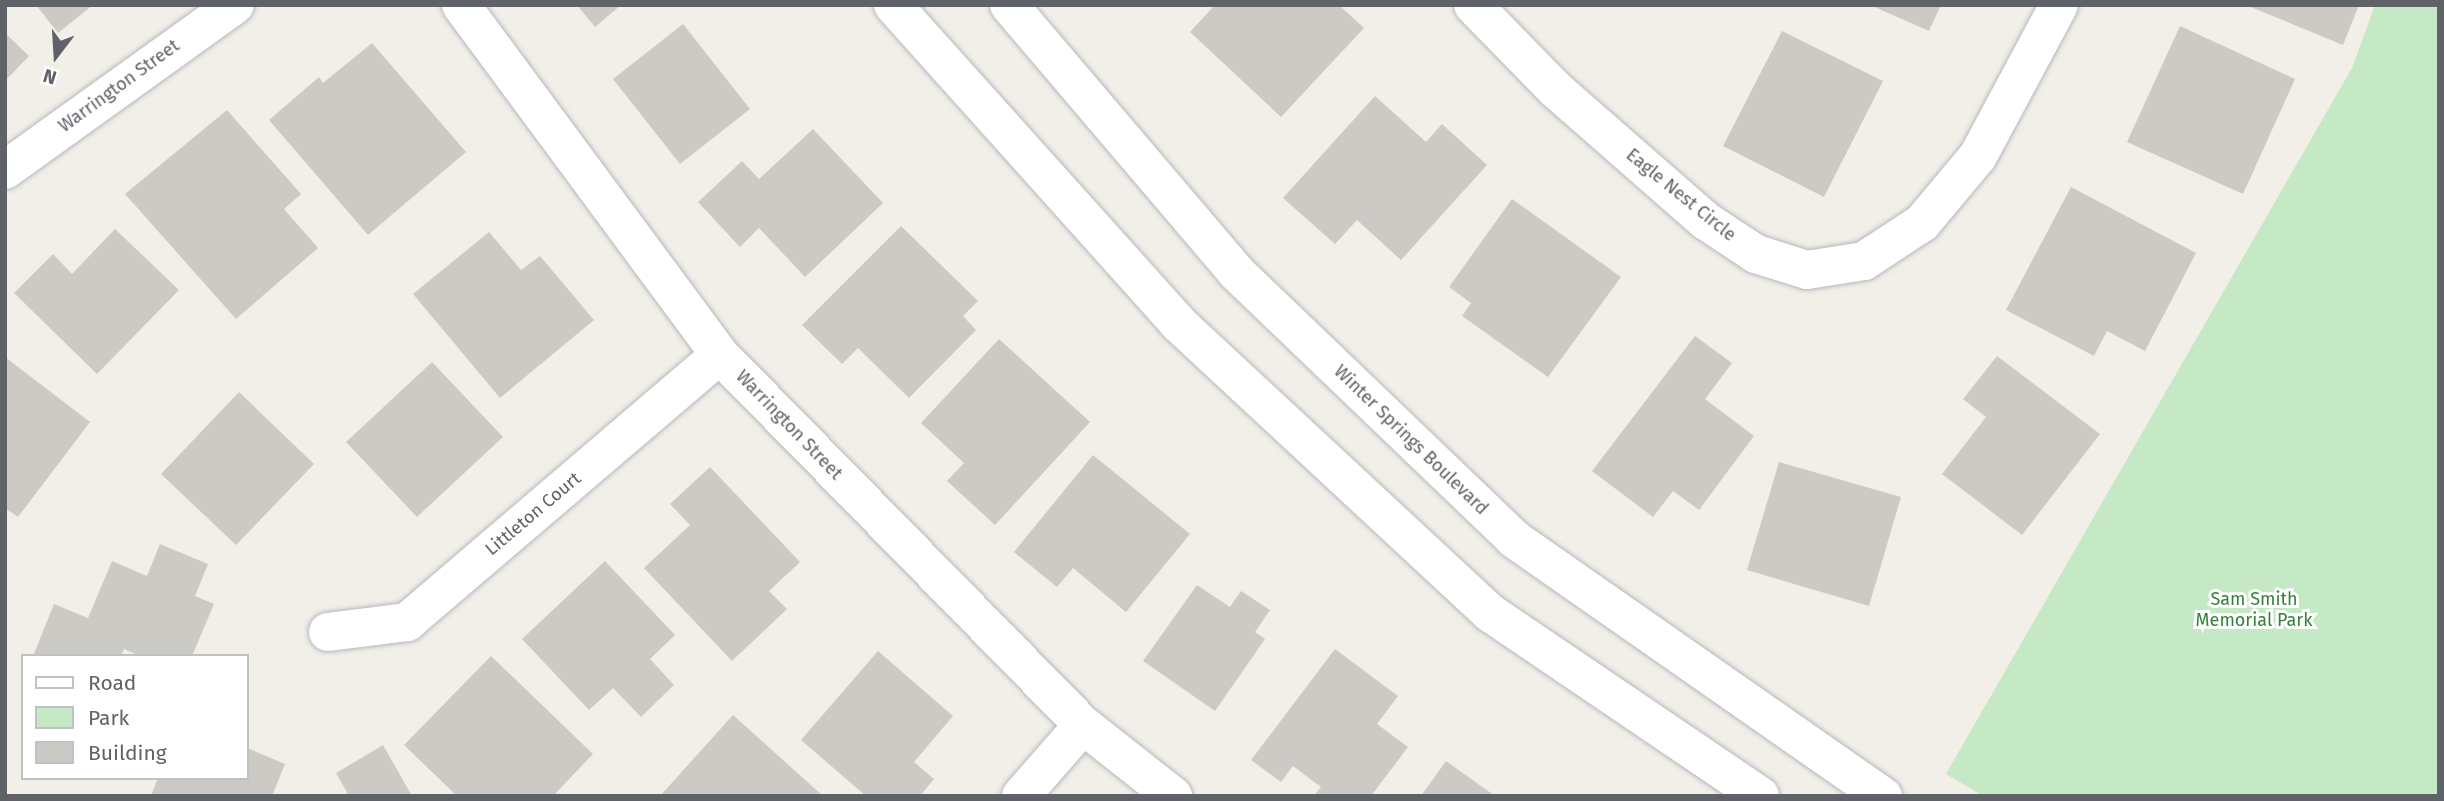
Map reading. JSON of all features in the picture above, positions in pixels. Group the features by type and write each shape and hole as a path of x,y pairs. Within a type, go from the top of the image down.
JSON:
{"street":[{"name":"Warrington Street","path":"5,170 236,5"},
{"name":"Warrington Street","path":"461,5 720,355 1083,725 1173,796"},
{"path":"893,5 1178,323 1490,613 1760,796"},
{"name":"Winter Springs Boulevard","path":"1009,5 1236,272 1514,539 1883,796"},
{"name":"Eagle Nest Circle","path":"1473,5 1555,89 1706,221 1756,254 1807,270 1864,261 1923,223 1978,156 2059,5"},
{"name":"Littleton Court","path":"328,632 407,622 720,355"},
{"path":"1021,796 1083,725"}],"green space":[{"name":"Sam Smith Memorial Park","path":"2375,5 2439,5 2439,796 1983,796 1946,774 2352,68"}],"building":[{"path":"36,5 93,5 58,33"},
{"path":"577,5 621,5 595,27"},
{"path":"1215,5 1339,5 1364,28 1281,117 1190,32"},
{"path":"1870,5 1941,5 1929,31"},
{"path":"2246,5 2359,5 2343,45"},
{"path":"683,24 750,109 680,164 613,79"},
{"path":"2180,26 2295,79 2243,194 2127,142"},
{"path":"1782,31 1883,81 1824,197 1723,146"},
{"path":"5,33 29,56 5,81"},
{"path":"372,43 466,152 368,235 269,120 319,77 323,83"},
{"path":"1375,96 1426,142 1442,124 1487,165 1401,260 1357,220 1335,244 1283,198"},
{"path":"227,110 301,194 284,209 318,248 236,319 125,194"},
{"path":"813,129 883,203 805,277 759,228 740,247 698,202 742,161 759,179"},
{"path":"2071,187 2196,253 2145,351 2107,331 2094,356 2006,310"},
{"path":"1512,199 1621,277 1548,377 1462,316 1471,303 1449,287"},
{"path":"901,226 978,301 963,316 976,330 909,398 858,348 842,364 802,325"},
{"path":"115,229 179,290 97,374 14,293 53,254 72,274"},
{"path":"489,232 521,270 540,256 594,320 500,398 413,294"},
{"path":"1695,336 1732,363 1705,399 1754,436 1699,510 1673,491 1653,517 1592,471"},
{"path":"999,339 1090,422 995,525 947,481 964,463 921,423"},
{"path":"1997,356 2100,434 2022,535 1942,474 1986,417 1963,399"},
{"path":"5,357 90,422 18,517 5,508"},
{"path":"432,362 503,437 417,517 346,442"},
{"path":"239,392 314,464 236,545 161,474"},
{"path":"1093,455 1190,534 1126,612 1073,568 1057,587 1014,552"},
{"path":"1779,462 1901,497 1869,606 1747,570"},
{"path":"710,467 800,562 769,591 787,609 732,661 644,568 690,525 670,504"},
{"path":"160,544 208,564 195,596 214,604 193,654 135,654 124,649 122,654 34,654 54,604 88,618 112,561 147,576"},
{"path":"605,561 675,635 650,659 674,685 641,717 613,688 589,710 522,639"},
{"path":"1197,585 1230,607 1241,591 1270,610 1255,632 1265,639 1215,711 1143,661"},
{"path":"1335,649 1398,696 1377,724 1408,747 1371,796 1314,796 1321,787 1293,766 1281,782 1251,760"},
{"path":"878,651 953,716 914,762 934,779 920,796 866,796 801,740"},
{"path":"491,656 593,754 553,796 457,796 404,745"},
{"path":"733,715 823,796 660,796"},
{"path":"383,745 412,796 349,796 336,773"},
{"path":"248,748 285,764 272,796 151,796 157,780 248,780"},
{"path":"1446,761 1495,796 1421,796"}]}
